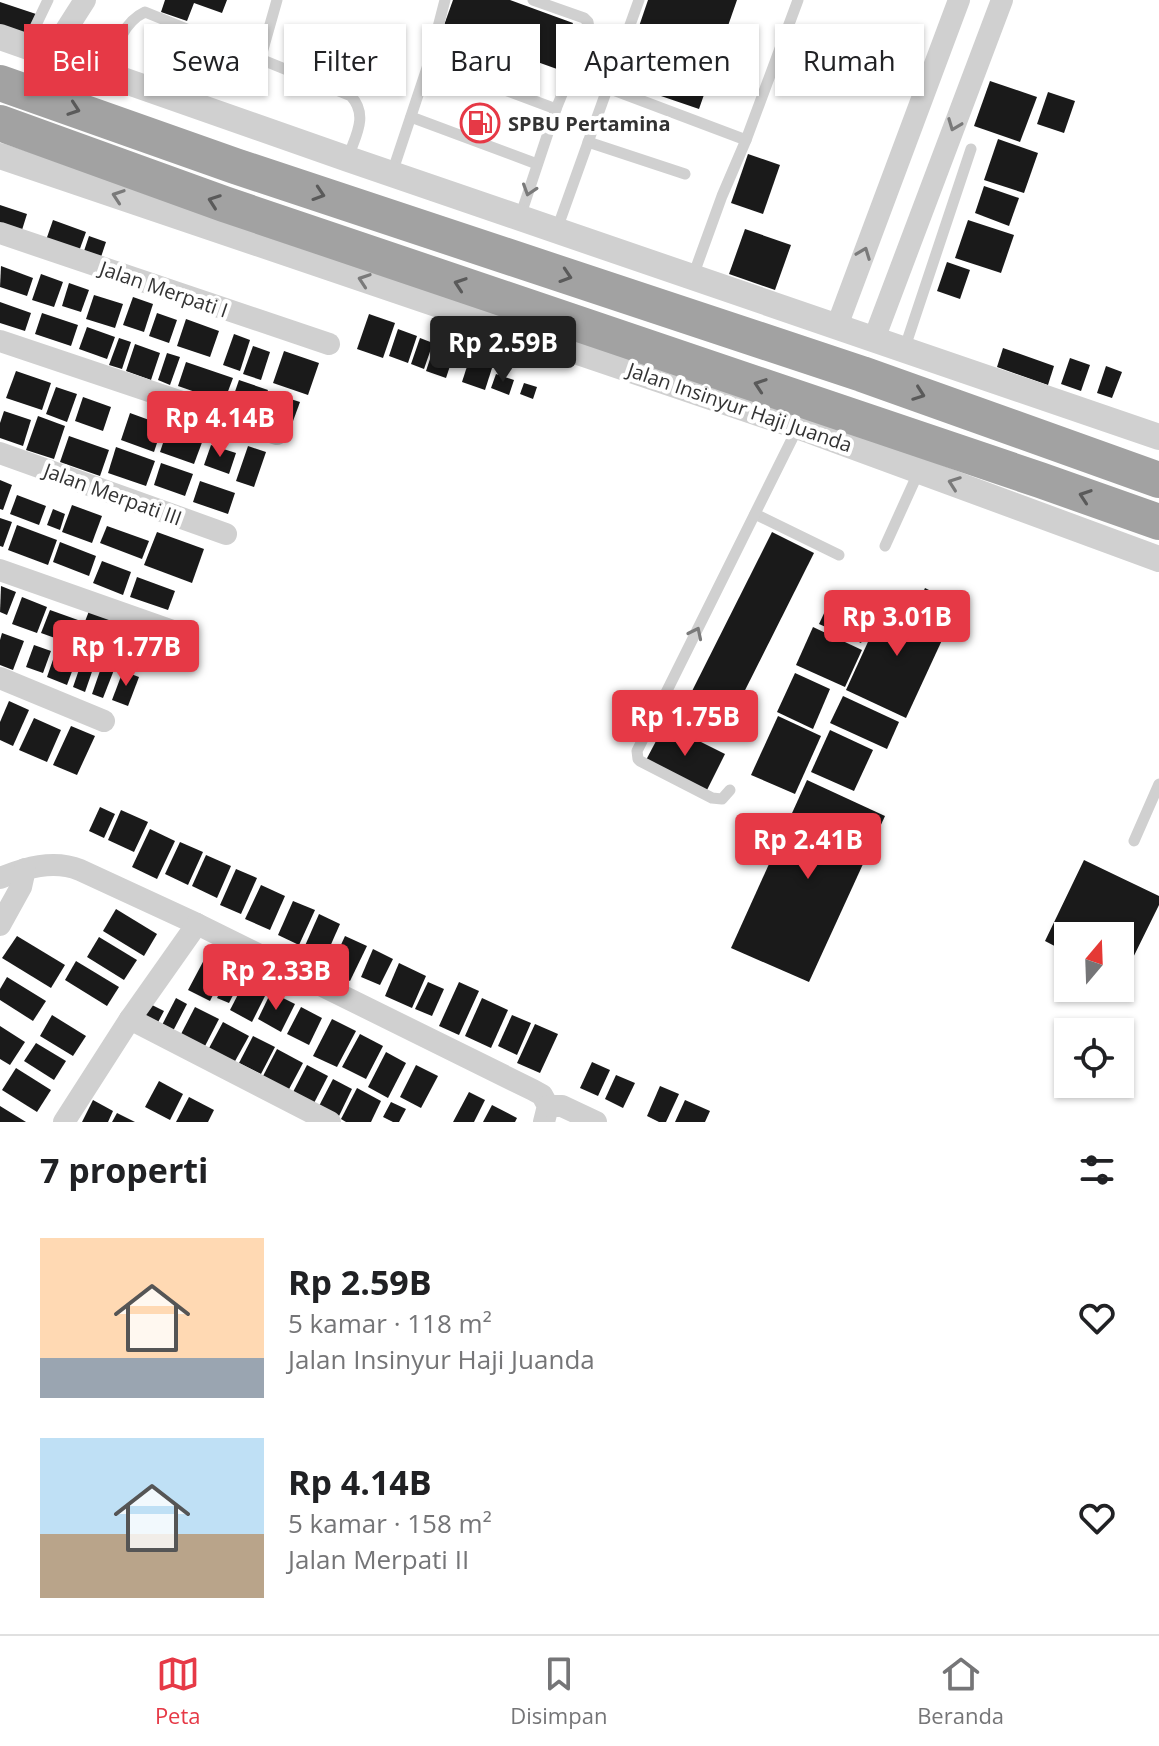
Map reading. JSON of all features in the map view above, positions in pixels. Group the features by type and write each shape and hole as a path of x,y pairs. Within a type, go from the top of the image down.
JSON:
{"highway":[{"path":"0,83 235,166 862,374 1159,481 1153,520"},
{"name":"Jalan Insinyur Haji Juanda","path":"0,123 1033,495 1153,520"}],"street":[{"path":"63,24 85,0"},
{"path":"823,361 959,0"},
{"path":"862,374 1002,0"},
{"path":"0,37 24,46"},
{"path":"128,82 1159,437"},
{"name":"Jalan Insinyur Haji Juanda","path":"0,156 804,415"},
{"name":"Jalan Merpati I","path":"0,233 329,344"},
{"path":"0,341 277,434"},
{"name":"Jalan Insinyur Haji Juanda","path":"890,444 919,470 1033,495 1159,559"},
{"name":"Jalan Merpati III","path":"0,453 226,534"},
{"path":"0,570 173,631"},
{"path":"0,678 104,721"},
{"path":"0,925 9,884 59,865 72,867 197,924 533,1090 542,1095 546,1114 562,1106 596,1122"},
{"path":"64,1122 130,1019 197,924"},
{"path":"130,1019 330,1122"}],"lane":[{"path":"43,24 48,0"},
{"path":"268,32 277,0"},
{"path":"439,24 445,0"},
{"path":"520,218 556,109 589,28 584,18 533,0"},
{"path":"631,24 639,0"},
{"path":"692,276 798,0"},
{"path":"128,25 134,17 145,12 174,24"},
{"path":"268,63 351,96 359,104 362,118 348,159"},
{"path":"392,174 422,83"},
{"path":"521,96 556,109"},
{"path":"557,229 605,96"},
{"path":"629,96 746,140"},
{"path":"411,117 537,164"},
{"path":"588,142 685,174"},
{"path":"904,350 971,149"},
{"path":"730,790 722,799 712,798 640,761 637,755 804,415"},
{"path":"885,546 919,470"},
{"path":"755,514 839,555"},
{"path":"1134,841 1159,784"}],"building":[{"path":"165,0 227,0 222,13 194,3 187,21 161,12"},
{"path":"453,0 510,0 573,23 556,24 556,69 540,63 540,24 444,24"},
{"path":"648,0 737,0 729,24 640,24"},
{"path":"0,2 36,14 33,24 24,24 24,36 0,27"},
{"path":"990,81 1037,97 1020,142 974,126"},
{"path":"1048,92 1075,101 1064,133 1037,124"},
{"path":"661,96 704,96 699,109"},
{"path":"998,139 1038,153 1024,193 984,180"},
{"path":"748,154 780,165 763,214 731,203"},
{"path":"984,186 1019,198 1009,226 975,213"},
{"path":"0,205 27,214 22,230 0,223"},
{"path":"53,220 86,232 78,254 45,243"},
{"path":"968,220 1014,235 1001,273 955,258"},
{"path":"745,229 791,245 775,290 729,274"},
{"path":"89,236 106,242 100,260 83,254"},
{"path":"947,262 970,270 960,299 937,291"},
{"path":"1,266 33,278 27,296 0,287"},
{"path":"41,274 63,282 54,307 32,300"},
{"path":"69,283 89,290 81,312 62,306"},
{"path":"94,295 123,304 115,328 86,319"},
{"path":"133,297 153,304 144,332 123,325"},
{"path":"0,302 31,313 25,331 0,323"},
{"path":"42,313 78,325 71,346 35,334"},
{"path":"157,313 177,320 169,343 149,336"},
{"path":"369,314 395,323 383,358 357,349"},
{"path":"186,319 219,331 210,357 177,346"},
{"path":"87,327 115,337 107,359 79,349"},
{"path":"398,329 417,336 408,363 389,356"},
{"path":"234,334 250,340 240,371 223,365"},
{"path":"119,338 131,342 122,369 109,365"},
{"path":"420,338 433,343 424,369 411,364"},
{"path":"135,344 160,353 151,380 126,371"},
{"path":"253,346 270,352 261,380 243,374"},
{"path":"1003,348 1054,366 1048,385 997,367"},
{"path":"284,351 319,363 308,395 273,383"},
{"path":"167,353 180,357 170,385 158,380"},
{"path":"431,356 451,363 446,378 426,371"},
{"path":"470,357 493,365 485,390 462,382"},
{"path":"1070,358 1090,365 1081,391 1061,384"},
{"path":"186,362 233,378 224,402 178,386"},
{"path":"1106,366 1122,372 1112,398 1097,393"},
{"path":"16,371 51,383 42,410 6,398"},
{"path":"496,374 514,380 509,395 491,388"},
{"path":"239,380 268,390 259,416 230,406"},
{"path":"524,383 537,387 533,399 520,394"},
{"path":"56,387 77,394 67,422 46,414"},
{"path":"278,395 300,402 289,432 267,425"},
{"path":"83,397 111,407 103,431 75,421"},
{"path":"4,411 31,420 23,446 0,438"},
{"path":"130,413 163,425 154,452 121,440"},
{"path":"38,416 65,426 54,459 26,450"},
{"path":"169,425 204,437 194,464 160,452"},
{"path":"69,436 109,450 100,476 60,462"},
{"path":"211,445 236,453 229,474 204,465"},
{"path":"248,446 266,452 254,487 236,481"},
{"path":"116,447 155,461 146,486 108,473"},
{"path":"161,463 193,474 185,496 154,485"},
{"path":"0,480 12,485 3,510 0,509"},
{"path":"200,481 235,493 228,514 193,502"},
{"path":"17,495 46,506 39,525 10,514"},
{"path":"72,505 102,516 92,543 62,532"},
{"path":"53,509 65,514 60,530 47,525"},
{"path":"0,518 12,522 3,547 0,546"},
{"path":"17,525 57,540 48,565 8,550"},
{"path":"107,526 149,541 142,559 100,543"},
{"path":"157,532 204,549 192,583 144,565"},
{"path":"772,532 814,553 727,726 685,705"},
{"path":"60,542 96,556 89,576 53,562"},
{"path":"102,561 131,572 123,595 93,583"},
{"path":"137,577 175,591 168,610 130,597"},
{"path":"1,586 16,592 7,615 0,612"},
{"path":"925,588 943,597 937,610 919,602"},
{"path":"835,590 877,609 861,643 819,624"},
{"path":"22,597 47,607 37,633 12,624"},
{"path":"888,598 949,625 906,718 846,690"},
{"path":"50,610 78,620 69,643 41,633"},
{"path":"89,611 113,620 101,654 76,645"},
{"path":"813,627 862,650 845,687 796,665"},
{"path":"115,630 160,646 150,672 106,656"},
{"path":"2,633 24,641 13,670 0,665"},
{"path":"34,645 51,651 43,673 26,667"},
{"path":"56,651 77,658 67,685 47,677"},
{"path":"83,658 95,663 85,692 73,687"},
{"path":"102,665 114,670 103,698 92,694"},
{"path":"123,671 139,677 128,706 112,700"},
{"path":"795,673 830,689 813,729 777,712"},
{"path":"843,696 899,722 887,749 830,723"},
{"path":"9,701 29,710 13,746 0,740 0,722"},
{"path":"778,716 821,736 795,794 751,775"},
{"path":"34,718 61,730 47,762 19,750"},
{"path":"665,724 725,754 706,792 645,762"},
{"path":"71,726 95,736 77,775 53,765"},
{"path":"830,730 873,750 854,791 811,772"},
{"path":"807,780 885,816 809,982 731,948"},
{"path":"100,807 115,814 104,838 89,831"},
{"path":"121,810 148,822 134,852 108,840"},
{"path":"150,829 175,841 157,879 132,867"},
{"path":"180,842 203,852 188,885 165,874"},
{"path":"206,855 231,866 217,898 192,886"},
{"path":"1084,860 1159,896 1159,905 1134,956 1134,922 1054,922"},
{"path":"236,869 257,878 241,914 220,905"},
{"path":"261,885 285,896 270,930 245,919"},
{"path":"293,901 315,910 299,945 278,935"},
{"path":"116,909 157,934 144,956 103,931"},
{"path":"319,914 340,924 325,958 304,948"},
{"path":"1054,922 1054,946 1045,941"},
{"path":"17,936 65,965 51,988 2,958"},
{"path":"345,936 367,946 350,981 329,971"},
{"path":"99,937 137,960 124,980 87,957"},
{"path":"373,949 393,959 380,985 361,977"},
{"path":"205,958 226,969 210,1001 188,990"},
{"path":"76,961 119,987 107,1006 65,980"},
{"path":"399,963 426,976 412,1008 385,996"},
{"path":"231,970 243,976 229,1003 217,998"},
{"path":"7,977 46,1001 33,1021 0,1000 0,989"},
{"path":"247,977 269,988 252,1022 230,1010"},
{"path":"428,982 444,989 432,1016 415,1009"},
{"path":"459,982 479,991 459,1035 439,1026"},
{"path":"271,992 295,1004 281,1032 258,1019"},
{"path":"176,998 187,1004 172,1033 161,1027"},
{"path":"482,998 508,1010 491,1048 465,1036"},
{"path":"148,1003 164,1011 156,1026 141,1018"},
{"path":"195,1007 219,1019 204,1048 180,1036"},
{"path":"301,1007 322,1018 309,1045 287,1034"},
{"path":"52,1015 86,1036 73,1056 40,1036"},
{"path":"512,1015 531,1023 517,1055 498,1046"},
{"path":"332,1019 356,1031 337,1067 313,1056"},
{"path":"223,1022 249,1036 234,1063 208,1050"},
{"path":"535,1024 558,1034 540,1073 517,1063"},
{"path":"0,1026 25,1042 10,1065 0,1059"},
{"path":"360,1034 383,1046 366,1079 342,1067"},
{"path":"253,1036 275,1047 261,1074 239,1063"},
{"path":"36,1043 66,1061 54,1080 24,1061"},
{"path":"277,1049 303,1063 288,1091 262,1078"},
{"path":"386,1052 406,1063 388,1098 368,1087"},
{"path":"592,1062 610,1070 598,1096 580,1088"},
{"path":"307,1065 328,1076 313,1105 292,1094"},
{"path":"416,1065 438,1076 421,1108 400,1097"},
{"path":"16,1068 51,1090 37,1112 2,1090"},
{"path":"616,1075 635,1083 623,1108 605,1099"},
{"path":"333,1079 352,1089 339,1116 319,1106"},
{"path":"159,1081 183,1094 170,1120 145,1107"},
{"path":"660,1086 679,1094 666,1122 647,1116"},
{"path":"357,1088 381,1101 371,1122 346,1122 341,1119"},
{"path":"469,1092 485,1100 474,1122 453,1122"},
{"path":"189,1097 214,1110 208,1122 176,1122"},
{"path":"93,1100 113,1111 108,1122 82,1122"},
{"path":"685,1100 710,1111 705,1122 675,1122"},
{"path":"391,1102 406,1109 399,1122 383,1117"},
{"path":"492,1105 517,1118 515,1122 483,1122"},
{"path":"0,1106 26,1122 0,1122"},
{"path":"117,1113 135,1122 112,1122"}],"place":[{"name":"SPBU Pertamina","path":"480,123"}]}
